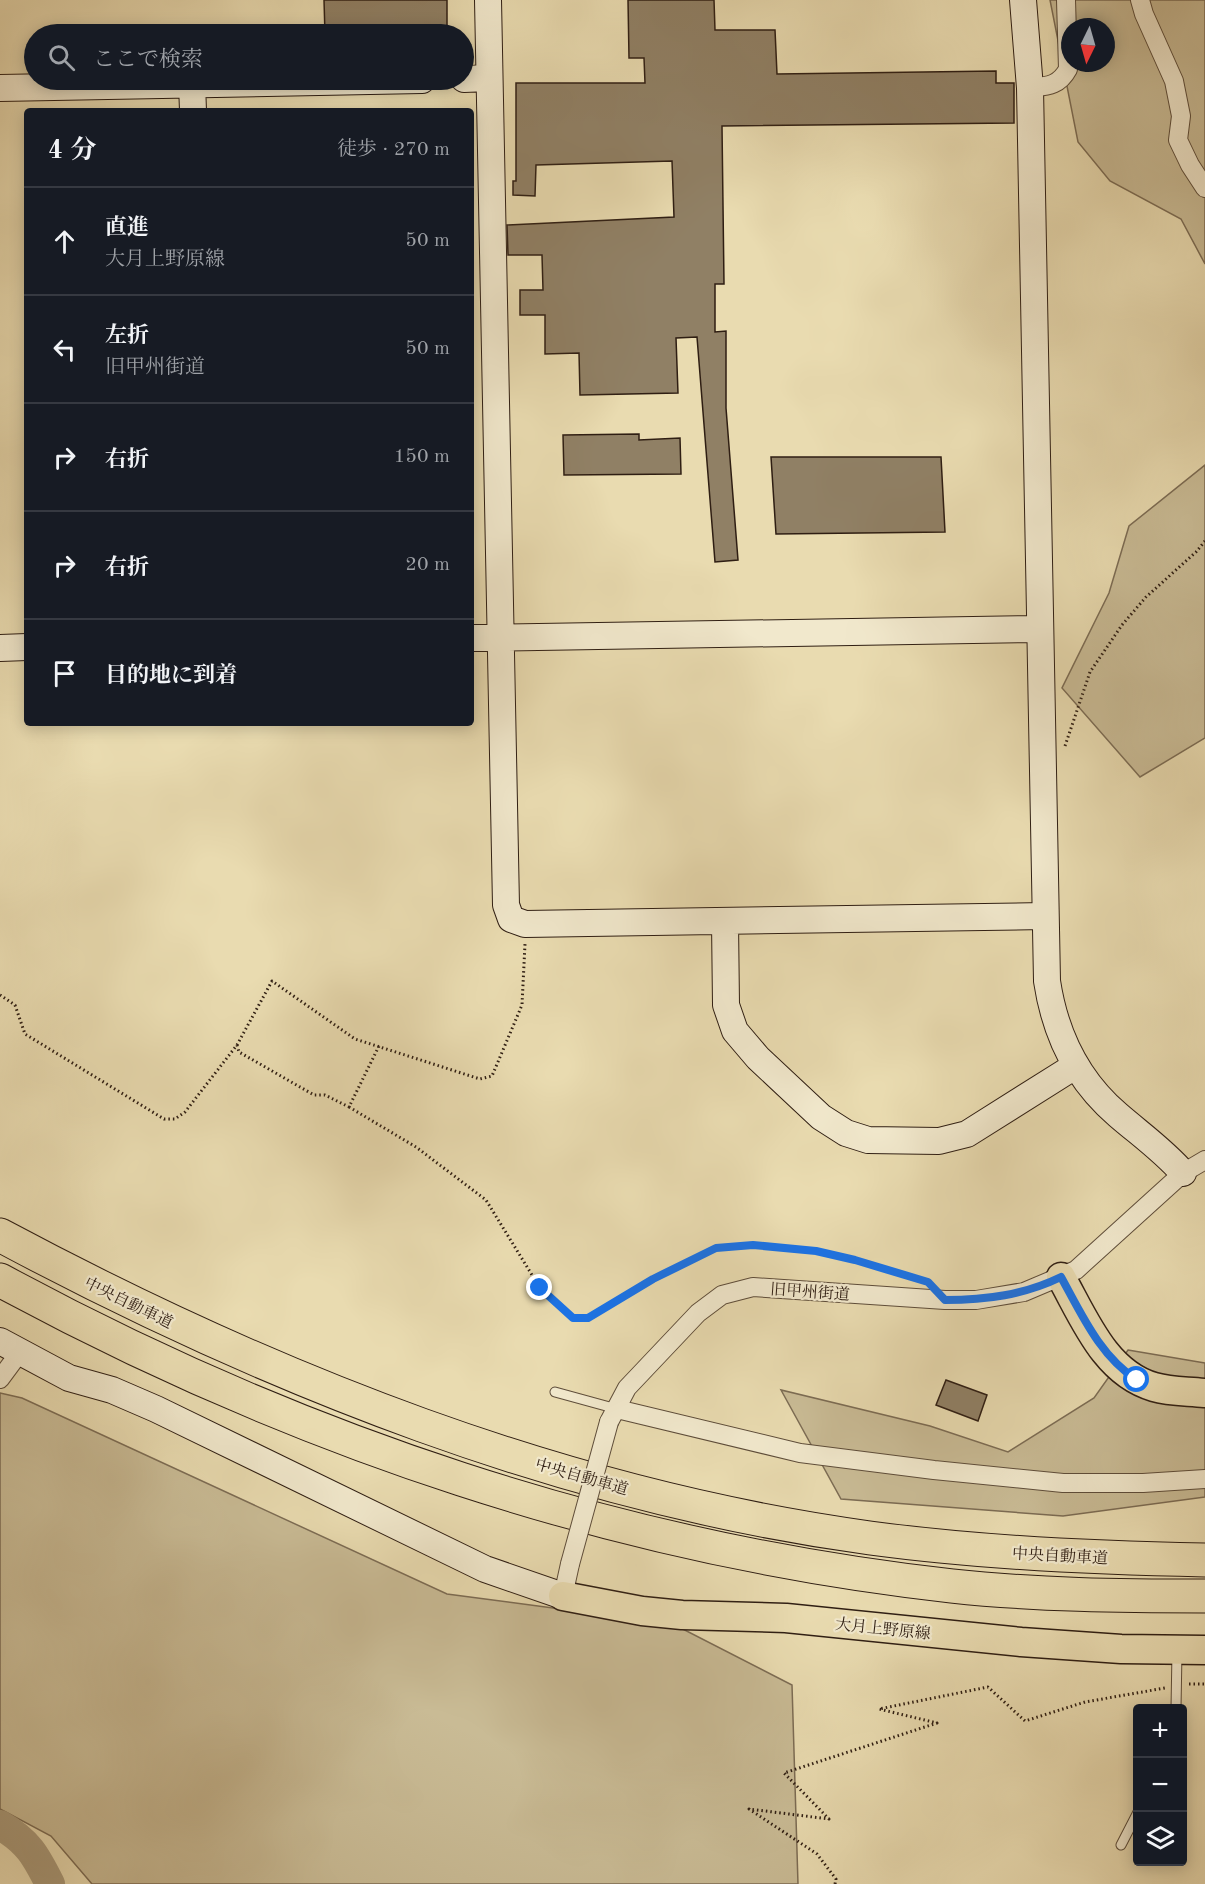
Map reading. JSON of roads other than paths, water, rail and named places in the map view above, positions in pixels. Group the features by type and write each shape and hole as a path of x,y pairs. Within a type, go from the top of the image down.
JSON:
{"highway":[{"name":"中央自動車道","path":"0,1235 160,1318 248,1357 421,1425 606,1483 693,1506 867,1538 956,1549 1047,1555 1205,1560"},
{"path":"0,1280 156,1360 305,1424 415,1464 594,1519 687,1543 780,1562 887,1578 1048,1593 1205,1596"}],"main road":[{"path":"1061,1277 1102,1348 1124,1372 1154,1387 1205,1393"},
{"name":"大月上野原線","path":"563,1596 621,1608 682,1615 786,1618 1021,1642 1191,1650"}],"street":[{"path":"488,0 476,79 501,637 506,905 511,919 525,924 1044,915"},
{"path":"1023,0 1030,88 1044,915 1050,1001 1055,1023 1075,1066 1096,1094 1169,1157 1183,1173"},
{"path":"1030,88 1053,86 1063,78 1068,69 1066,0"},
{"path":"1140,0 1174,81 1181,116 1178,140 1205,188"},
{"path":"0,88 24,87"},
{"path":"192,90 193,108"},
{"path":"474,638 1038,629"},
{"path":"0,648 24,647"},
{"path":"725,922 726,1005 735,1031 758,1058 821,1117 846,1133 868,1140 927,1141 939,1141 967,1134 1075,1066"},
{"name":"旧甲州街道","path":"563,1596 613,1415 627,1388 660,1351 712,1301 733,1290 753,1287 945,1300 976,1300 1003,1296 1045,1285 1076,1270 1183,1173 1205,1160"},
{"path":"0,1379 10,1347 69,1378 112,1390 156,1409 485,1569 520,1584 563,1596"},
{"path":"613,1415 800,1453 934,1470 1063,1483 1143,1483 1205,1479"}],"lane":[{"path":"555,1392 613,1415"},
{"path":"1177,1704 1191,1650"},
{"path":"1121,1845 1133,1820"}],"waterway":[{"path":"0,1825 18,1837 30,1850 50,1884"}]}
